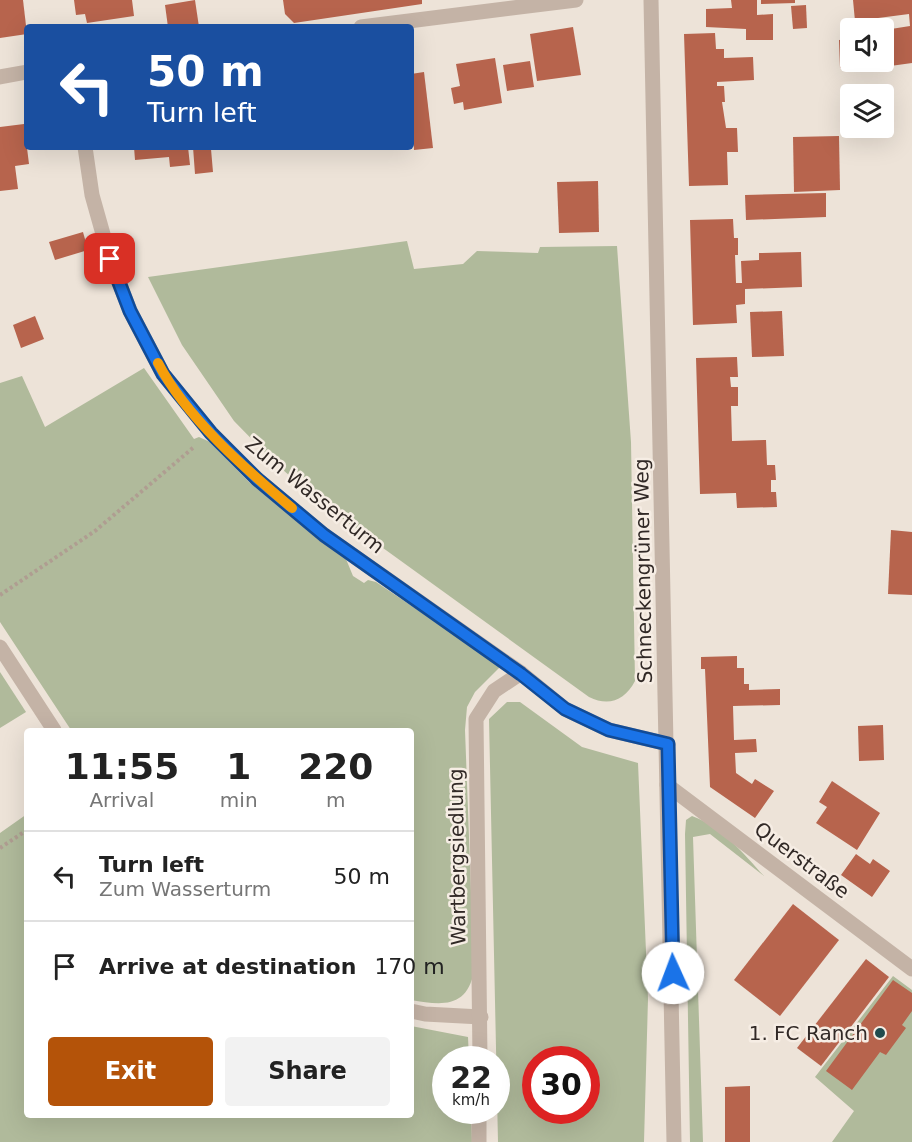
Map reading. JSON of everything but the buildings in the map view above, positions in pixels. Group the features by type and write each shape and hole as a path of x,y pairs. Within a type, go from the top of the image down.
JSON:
{"street":[{"path":"385,24 576,0"},
{"name":"Schneckengrüner Weg","path":"651,0 668,744 674,1142"},
{"path":"0,77 24,73"},
{"name":"Zum Wasserturm","path":"86,150 92,195 110,259 130,311 163,374 211,433 257,479 324,535 521,674 565,709 609,730 668,744"},
{"path":"0,647 53,728"},
{"name":"Wartbergsiedlung","path":"480,1046 476,719 494,691 521,674"},
{"name":"Querstraße","path":"667,785 912,969"},
{"path":"414,1012 481,1017"},
{"path":"479,1124 479,1142"}],"path":[{"path":"0,595 95,531 211,433"},
{"path":"0,848 24,832"}],"green space":[{"path":"407,241 414,269 463,264 477,251 538,253 540,247 617,246 631,442 635,681 626,693 616,700 603,701 589,697 318,501 273,461 234,421 182,345 148,277"},
{"path":"144,368 194,439 199,437 210,442 249,482 346,559 353,576 364,583 368,580 376,582 501,666 475,692 467,707 465,730 474,971 471,983 459,998 442,1003 414,1000 414,728 70,728 0,622 0,383 22,376 45,427"},
{"path":"0,672 26,712 0,728"},
{"path":"507,702 520,702 582,747 638,763 648,999 644,1142 498,1142 498,1124 510,1124 510,1046 496,1046 489,719"},
{"path":"24,816 24,1118 414,1118 414,1027 468,1037 468,1046 432,1046 432,1124 471,1124 472,1142 0,1142 0,833"},
{"path":"692,816 722,834 764,876 710,834 693,837 703,1142 690,1142 685,834 686,820"},
{"name":"1. FC Ranch","path":"893,976 912,990 912,1142 832,1142 854,1111 815,1077"}],"slow traffic":[{"path":"158,363 163,374 211,433 257,479 292,508"}],"place":[{"name":"1. FC Ranch","path":"880,1033"}],"route":[{"path":"110,259 130,311 163,374 211,433 257,479 324,535 521,674 565,709 609,730 668,744 667,785 673,973"}]}
